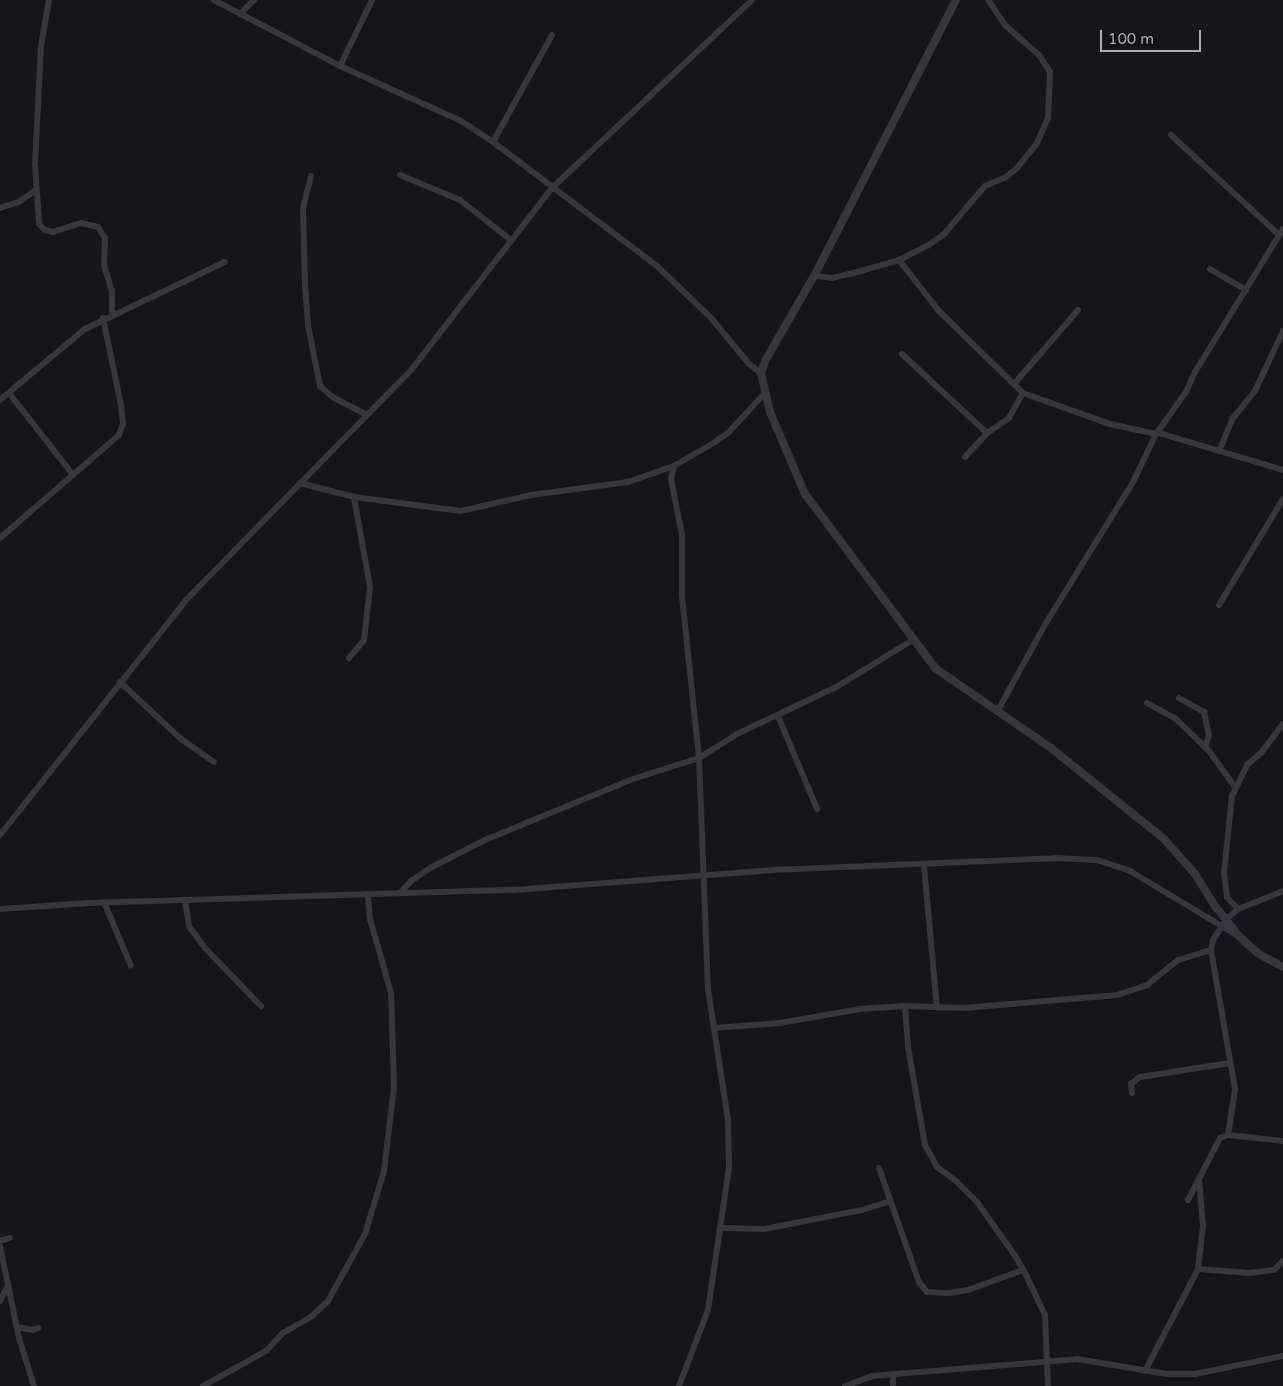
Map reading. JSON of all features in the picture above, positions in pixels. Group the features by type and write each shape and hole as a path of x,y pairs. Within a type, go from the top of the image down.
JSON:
{"street":[{"path":"49,0 41,46 34,191 39,224 45,230 54,232 81,223 98,227 104,238 104,265 112,291 112,314"},
{"path":"214,0 223,2 240,14 340,66 461,120 657,266 699,306 749,364 761,373"},
{"path":"240,14 254,0"},
{"path":"340,66 372,0"},
{"path":"0,835 186,600 412,369 552,188 752,0"},
{"path":"956,0 814,276 761,373 764,394 805,494 935,668 1051,748 1164,838 1195,874 1239,936 1257,952 1283,967"},
{"path":"814,276 832,278 898,260 944,234 979,192 1016,168 1037,143 1048,118 1050,72 1039,55 1005,25 988,0"},
{"path":"493,142 552,36"},
{"path":"997,712 1046,623 1133,482 1158,434 1281,232 1171,135"},
{"path":"400,175 469,206 511,240"},
{"path":"311,176 303,208 305,284 308,324 320,386 334,398 367,415"},
{"path":"0,208 19,202 34,191"},
{"path":"898,260 939,311 1023,393 1110,424 1158,434 1283,470"},
{"path":"0,400 66,344 103,318 225,262"},
{"path":"1210,269 1246,290"},
{"path":"1014,384 1078,310"},
{"path":"0,538 119,435 123,424 103,318"},
{"path":"1219,451 1233,418 1255,391 1283,331"},
{"path":"902,354 987,433"},
{"path":"9,393 73,475"},
{"path":"965,457 987,433 1009,418 1023,393"},
{"path":"300,483 354,497 461,511 530,495 628,482 674,466 728,433 764,394"},
{"path":"674,466 672,479 682,535 682,595 699,758 708,990 730,1148 722,1228 708,1310 678,1386"},
{"path":"349,658 364,640 370,587 354,497"},
{"path":"1219,605 1283,499"},
{"path":"400,893 411,880 432,867 527,821 632,779 699,758 737,734 838,686 914,639"},
{"path":"120,682 181,739 214,762"},
{"path":"1178,698 1204,712 1209,735 1205,747"},
{"path":"1147,703 1176,719 1205,747 1235,787"},
{"path":"778,716 817,809"},
{"path":"1238,909 1227,897 1224,873 1235,787 1247,765 1282,727"},
{"path":"0,909 104,902 514,890 703,875 1028,858 1097,860 1130,870 1222,928 1239,936"},
{"path":"924,864 937,1006"},
{"path":"1228,1135 1236,1098 1223,1004 1211,950 1226,920 1238,909 1283,891"},
{"path":"203,1386 266,1351 283,1333 312,1316 328,1301 365,1234 384,1171 394,1087 390,993 370,919 368,894"},
{"path":"185,900 190,926 205,948 261,1006"},
{"path":"104,902 131,966"},
{"path":"714,1028 905,1006 963,1008 1117,995 1147,985 1178,960 1211,950"},
{"path":"905,1006 908,1047 925,1145 936,1167 956,1181 977,1202 1023,1270 1045,1315 1048,1386"},
{"path":"1132,1093 1131,1084 1140,1076 1230,1063"},
{"path":"1188,1200 1213,1147 1220,1138 1228,1135 1283,1141"},
{"path":"879,1168 919,1282 928,1292 949,1293 968,1290 1023,1270"},
{"path":"1145,1371 1198,1269 1203,1226 1200,1178"},
{"path":"722,1228 764,1229 862,1210 891,1201"},
{"path":"0,1241 10,1238"},
{"path":"0,1246 17,1327 34,1386"},
{"path":"1198,1269 1250,1273 1274,1270 1283,1261"},
{"path":"0,1301 8,1284"},
{"path":"17,1327 32,1330 39,1328"},
{"path":"845,1386 858,1380 893,1374 1077,1359 1145,1371 1195,1374 1283,1356"},
{"path":"893,1374 893,1386"}]}
